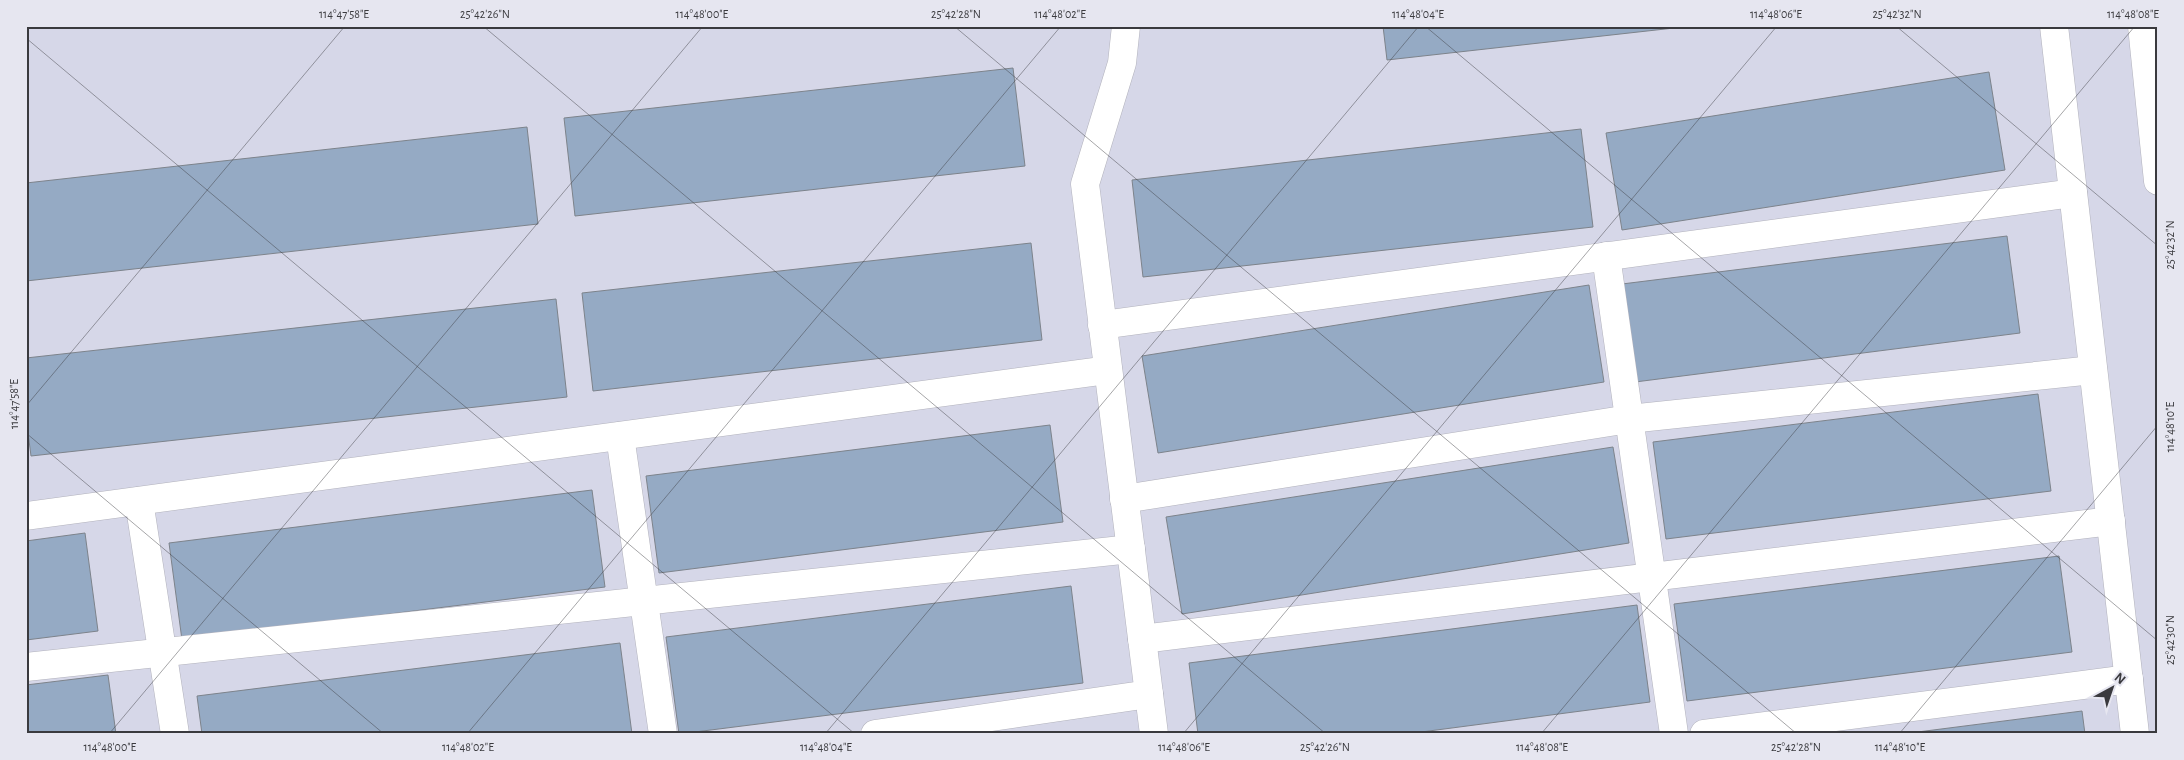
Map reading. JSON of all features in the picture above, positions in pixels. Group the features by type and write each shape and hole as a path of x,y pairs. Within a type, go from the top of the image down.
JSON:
{"street":[{"path":"1126,26 1122,64 1084,184 1154,734"},
{"path":"2054,26 2135,734"},
{"path":"2142,26 2158,181"},
{"path":"1102,326 2073,193"},
{"path":"1606,256 1674,734"},
{"path":"26,516 1108,370"},
{"path":"1124,499 1629,419 2093,370"},
{"path":"620,436 663,734"},
{"path":"139,501 175,734"},
{"path":"1142,639 2111,521"},
{"path":"26,668 1131,549"},
{"path":"1704,734 2129,679"},
{"path":"875,734 1149,694"}],"shaded area":[{"path":"26,26 2158,26 2158,734 26,734"}],"building":[{"path":"1383,26 1692,26 1387,60"},
{"path":"1013,68 1025,166 575,216 564,118"},
{"path":"1989,72 2005,170 1622,230 1606,133"},
{"path":"527,127 538,224 26,281 26,183"},
{"path":"1581,129 1593,227 1143,277 1132,180"},
{"path":"2007,236 2020,333 1635,382 1622,284"},
{"path":"1031,243 1042,340 593,391 582,293"},
{"path":"1589,285 1604,382 1158,453 1142,356"},
{"path":"556,299 567,397 31,456 26,417 26,358"},
{"path":"2038,394 2051,491 1666,539 1653,442"},
{"path":"1050,425 1063,522 659,573 646,476"},
{"path":"1613,447 1629,543 1182,614 1166,517"},
{"path":"592,490 605,587 182,640 169,543"},
{"path":"85,533 98,631 26,640 26,541"},
{"path":"2059,556 2072,652 1687,701 1674,604"},
{"path":"1071,586 1083,683 679,734 666,637"},
{"path":"1637,605 1650,702 1406,734 1198,734 1189,663"},
{"path":"620,643 632,734 202,734 197,696"},
{"path":"108,675 116,734 26,734 26,685"},
{"path":"2082,711 2085,734 1902,734"}]}
